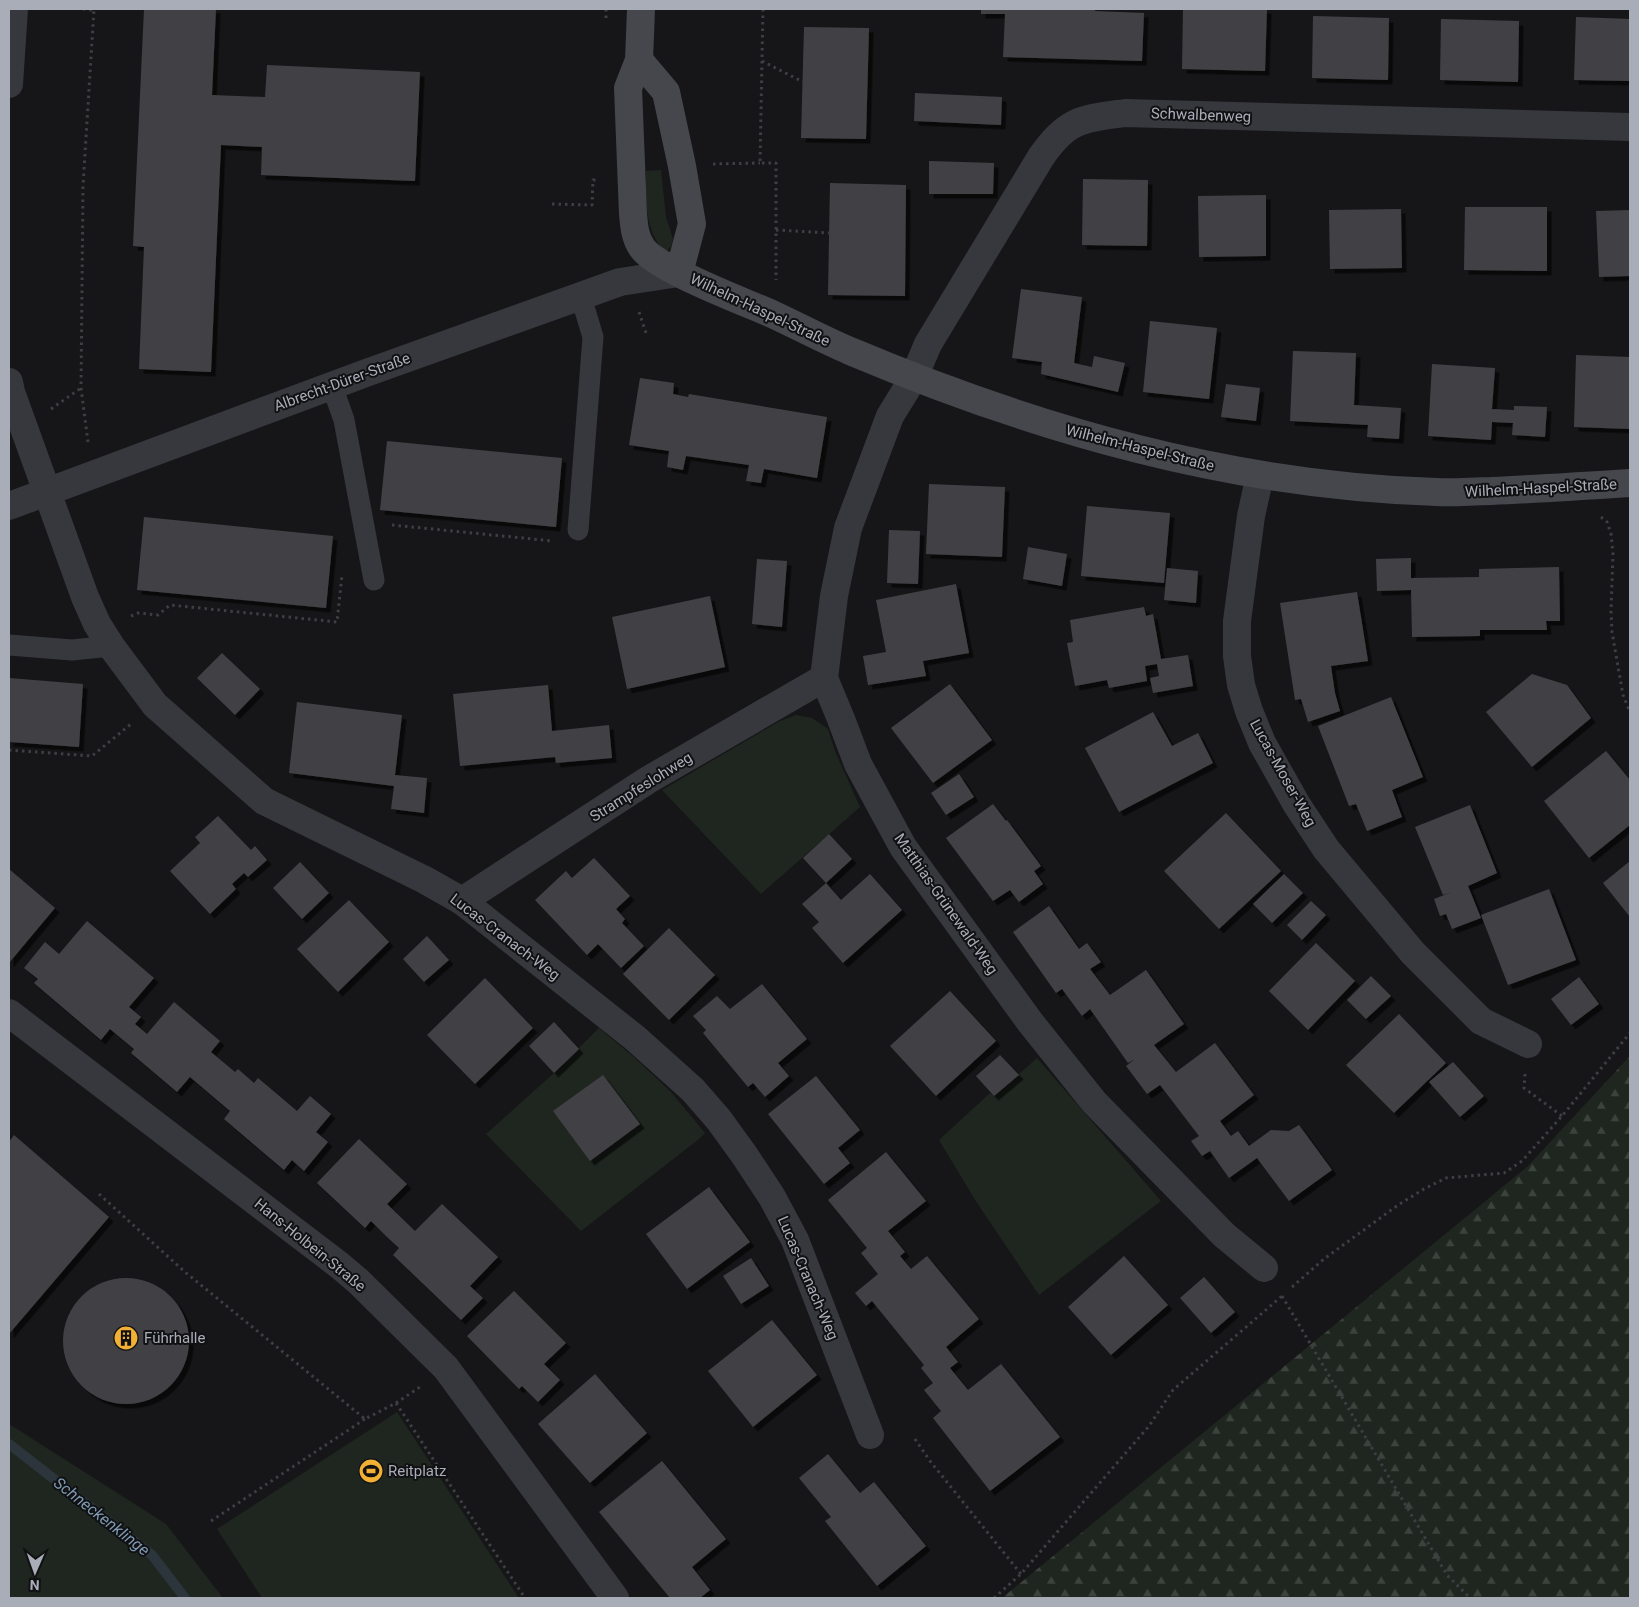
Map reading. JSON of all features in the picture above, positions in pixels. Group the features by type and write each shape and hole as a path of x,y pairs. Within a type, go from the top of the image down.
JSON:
{"street":[{"path":"9,84 14,9"},
{"name":"Wilhelm-Haspel-Straße","path":"639,14 639,60 628,88 635,233 644,250 679,272 848,350 914,377 984,403 1066,430 1163,456 1260,474 1352,487 1439,492 1630,483"},
{"name":"Wilhelm-Haspel-Straße","path":"639,60 666,92 682,166 692,224 679,272"},
{"name":"Schwalbenweg","path":"914,377 928,344 1040,157 1063,130 1085,119 1125,113 1630,127"},
{"name":"Albrecht-Dürer-Straße","path":"9,506 332,386 629,279 679,272"},
{"name":"Matthias-Grünewald-Weg","path":"914,377 890,416 848,528 834,596 824,678 858,764 904,847 1030,1022 1094,1102 1224,1235 1264,1268"},
{"name":"Lucas-Cranach-Weg","path":"9,382 84,597 97,624 111,646 155,705 264,801 425,880 462,901 635,1038 694,1090 719,1120 772,1197 795,1240 870,1435"},
{"name":"Lucas-Moser-Weg","path":"1260,474 1251,516 1237,621 1237,656 1241,686 1262,743 1297,806 1326,848 1413,953 1481,1020 1528,1044"},
{"name":"Strampfeslohweg","path":"462,901 648,780 824,678"},
{"name":"Hans-Holbein-Straße","path":"9,1013 358,1281 446,1368 615,1598"}],"lane":[{"path":"578,530 592,337 581,296"},
{"path":"332,386 344,420 374,580"},
{"path":"9,645 72,650 111,646"}],"path":[{"path":"83,9 94,9 83,186 81,388 93,476"},
{"path":"763,9 760,162 776,163 776,316"},
{"path":"762,61 803,82"},
{"path":"552,204 592,205 593,180 601,180"},
{"path":"776,230 829,233"},
{"path":"1598,514 1607,522 1611,534 1613,554 1612,632 1623,695 1630,712"},
{"path":"138,613 158,616"},
{"path":"9,750 92,756 155,705"},
{"path":"994,1598 1021,1574 1149,1426 1173,1390 1324,1259 1398,1205 1446,1178 1504,1173 1522,1161 1562,1116 1630,1033"},
{"path":"1528,1044 1524,1088 1562,1116"},
{"path":"99,1194 186,1272 365,1419"},
{"path":"1282,1296 1447,1575 1470,1598"},
{"path":"211,1521 365,1419 396,1403 425,1383"},
{"path":"396,1403 525,1598"},
{"path":"915,1439 930,1461 1021,1574"}],"green space":[{"path":"661,170 666,217 673,239 671,246 666,252 659,244 650,225 647,203 646,171"},
{"path":"796,715 812,718 828,729 835,751 860,807 761,894 662,790 780,721"},
{"path":"599,1028 671,1092 705,1133 581,1231 486,1134 554,1073"},
{"path":"1630,1056 1630,1598 1002,1598 1527,1167"},
{"path":"1037,1058 1161,1201 1039,1295 977,1203 939,1140 990,1093 994,1096"},
{"name":"Reitplatz","path":"397,1412 519,1598 262,1598 217,1529"},
{"path":"9,1424 166,1524 223,1598 9,1598"}],"building":[{"path":"144,9 216,9 212,95 265,97 267,65 420,72 415,181 261,175 262,147 221,145 211,372 139,369 144,247 133,246"},
{"path":"981,9 1095,9 1095,11 1144,13 1142,61 1003,57 1005,14 981,14"},
{"path":"1183,9 1267,9 1265,71 1182,69"},
{"path":"1313,16 1389,18 1388,80 1312,78"},
{"path":"1576,17 1630,19 1630,81 1574,80"},
{"path":"1441,19 1519,21 1518,82 1440,80"},
{"path":"804,27 869,28 866,139 801,138"},
{"path":"915,93 1002,97 1001,125 914,121"},
{"path":"929,161 994,163 993,194 929,194"},
{"path":"1083,179 1148,180 1147,246 1082,245"},
{"path":"830,183 906,185 905,296 828,295"},
{"path":"1266,195 1266,256 1199,257 1198,196"},
{"path":"1465,207 1547,207 1547,271 1464,270"},
{"path":"1401,209 1402,268 1330,269 1329,210"},
{"path":"1630,210 1630,276 1599,277 1596,211"},
{"path":"1021,289 1082,297 1074,363 1092,367 1094,356 1125,363 1118,392 1041,374 1042,362 1012,358"},
{"path":"1150,321 1217,328 1209,399 1143,392"},
{"path":"1293,351 1356,353 1354,405 1401,408 1399,439 1367,437 1368,425 1290,421"},
{"path":"1576,355 1630,357 1630,429 1574,427"},
{"path":"1432,364 1495,368 1492,409 1514,410 1514,406 1547,407 1545,437 1512,435 1513,423 1492,422 1491,440 1428,436"},
{"path":"640,378 674,383 673,394 688,397 689,394 827,417 817,478 764,469 761,483 746,481 749,465 686,456 683,470 667,467 669,451 629,445"},
{"path":"1226,384 1260,388 1256,421 1221,417"},
{"path":"387,441 562,458 556,527 380,510"},
{"path":"929,484 1005,487 1002,557 926,554"},
{"path":"1087,506 1170,513 1164,583 1081,576"},
{"path":"144,517 333,536 326,608 137,590"},
{"path":"889,530 920,531 918,584 887,583"},
{"path":"1028,547 1067,554 1062,586 1023,579"},
{"path":"1411,558 1411,578 1479,577 1479,569 1559,567 1560,621 1546,621 1547,630 1480,630 1480,636 1412,637 1411,590 1377,591 1376,559"},
{"path":"757,559 787,561 782,627 752,624"},
{"path":"1167,568 1198,571 1196,603 1164,600"},
{"path":"956,584 969,653 923,661 926,676 868,685 863,656 886,652 876,600"},
{"path":"1357,592 1368,661 1331,666 1340,711 1308,722 1301,699 1295,700 1280,603"},
{"path":"710,596 725,667 627,689 612,617"},
{"path":"1144,607 1146,616 1153,614 1161,659 1188,655 1193,686 1153,693 1150,678 1159,676 1157,664 1145,666 1147,681 1109,688 1107,680 1075,686 1067,643 1073,642 1070,620"},
{"path":"222,653 260,689 235,715 197,678"},
{"path":"1532,674 1567,685 1591,718 1532,767 1486,712"},
{"path":"9,678 83,684 79,747 9,742"},
{"path":"950,684 992,740 933,783 891,728"},
{"path":"548,685 552,731 609,725 612,758 556,763 555,757 460,766 453,694"},
{"path":"1391,697 1423,777 1392,790 1402,817 1367,831 1356,804 1349,806 1318,726"},
{"path":"297,702 402,715 395,775 427,778 424,813 391,809 394,786 289,773"},
{"path":"1153,712 1172,746 1198,733 1213,763 1119,812 1085,748"},
{"path":"1606,751 1630,780 1630,825 1589,858 1544,801"},
{"path":"959,774 974,797 946,815 931,793"},
{"path":"993,804 1041,866 1034,871 1043,884 1019,902 1010,890 993,901 946,838"},
{"path":"1470,805 1497,873 1468,886 1481,918 1452,929 1446,914 1440,916 1434,899 1452,892 1443,895 1415,827"},
{"path":"1226,813 1281,871 1219,929 1164,871"},
{"path":"218,816 251,850 255,846 267,860 248,877 244,873 232,884 236,889 210,914 170,871 200,843 195,837"},
{"path":"829,834 852,859 826,883 803,858"},
{"path":"594,858 630,896 616,909 625,919 622,923 644,946 621,968 598,944 587,955 535,900 566,871 572,878"},
{"path":"1630,861 1630,917 1603,883"},
{"path":"300,862 329,893 302,919 273,888"},
{"path":"9,869 55,908 9,963"},
{"path":"870,874 902,910 843,963 812,928 819,922 802,904 826,883 841,900"},
{"path":"1284,874 1303,893 1272,923 1253,904"},
{"path":"1549,889 1576,960 1508,985 1481,915"},
{"path":"349,900 389,942 338,992 297,949"},
{"path":"1311,901 1326,915 1302,940 1287,925"},
{"path":"1049,906 1079,949 1087,943 1101,962 1090,969 1110,995 1146,970 1184,1024 1154,1045 1176,1072 1215,1043 1254,1095 1220,1121 1231,1136 1238,1131 1249,1146 1271,1130 1289,1131 1299,1125 1332,1170 1289,1201 1257,1158 1229,1178 1210,1151 1202,1156 1191,1141 1199,1136 1160,1085 1147,1094 1126,1066 1135,1059 1128,1063 1090,1009 1082,1016 1062,989 1056,993 1013,932"},
{"path":"87,921 154,978 129,1007 141,1017 135,1024 147,1034 174,1002 220,1041 211,1052 235,1072 238,1069 254,1083 258,1078 297,1111 310,1096 331,1114 316,1132 328,1142 304,1171 292,1160 284,1170 224,1119 230,1111 190,1077 177,1092 131,1053 134,1049 110,1029 101,1040 34,983 38,979 24,968 45,942 59,954"},
{"path":"669,928 715,975 669,1020 623,974"},
{"path":"427,936 449,960 424,982 403,959"},
{"path":"1316,943 1355,981 1308,1030 1269,991"},
{"path":"1371,976 1391,996 1366,1019 1347,1000"},
{"path":"1579,977 1599,1004 1571,1025 1551,999"},
{"path":"485,978 533,1028 475,1084 427,1035"},
{"path":"762,984 807,1039 778,1063 789,1076 765,1097 753,1083 748,1087 703,1033 706,1030 693,1016 717,996 730,1009"},
{"path":"950,991 996,1041 936,1096 890,1046"},
{"path":"1399,1014 1446,1063 1394,1113 1346,1065"},
{"path":"554,1022 579,1049 554,1073 529,1046"},
{"path":"1000,1055 1019,1075 994,1096 976,1076"},
{"path":"1453,1062 1484,1096 1460,1117 1429,1082"},
{"path":"603,1075 640,1124 590,1161 553,1111"},
{"path":"816,1076 860,1130 838,1148 850,1163 824,1184 768,1114"},
{"path":"14,1135 109,1217 9,1334 9,1142"},
{"path":"359,1139 407,1184 387,1204 415,1231 442,1204 498,1257 470,1286 483,1298 461,1320 393,1255 399,1248 371,1221 365,1228 317,1183"},
{"path":"886,1152 926,1201 888,1231 905,1252 900,1256 911,1269 927,1256 979,1319 946,1347 958,1362 950,1368 968,1390 1001,1364 1060,1437 990,1491 933,1418 941,1411 924,1390 933,1383 921,1368 924,1365 872,1301 866,1306 855,1293 878,1274 861,1253 867,1248 828,1200"},
{"path":"709,1187 750,1242 687,1289 646,1234"},
{"path":"1124,1256 1168,1305 1111,1355 1068,1307"},
{"path":"751,1258 769,1286 741,1304 723,1276"},
{"path":"1204,1277 1235,1312 1211,1333 1180,1298"},
{"name":"Führhalle","path":"126,1278 150,1283 170,1297 184,1317 189,1341 184,1365 170,1385 150,1399 126,1404 102,1399 82,1385 68,1365 63,1341 68,1317 82,1297 102,1283"},
{"path":"514,1291 566,1343 544,1364 560,1380 538,1402 522,1386 519,1389 467,1336"},
{"path":"772,1320 817,1375 753,1427 708,1371"},
{"path":"595,1374 647,1433 590,1483 538,1424"},
{"path":"828,1454 860,1493 874,1482 926,1546 877,1586 825,1521 831,1517 799,1478"},
{"path":"662,1461 726,1539 692,1567 710,1590 700,1598 670,1598 599,1512"}],"waterway":[{"name":"Schneckenklinge","path":"9,1444 152,1555 185,1598"}],"place":[{"name":"Führhalle","path":"126,1338"},
{"name":"Reitplatz","path":"371,1471"}]}
